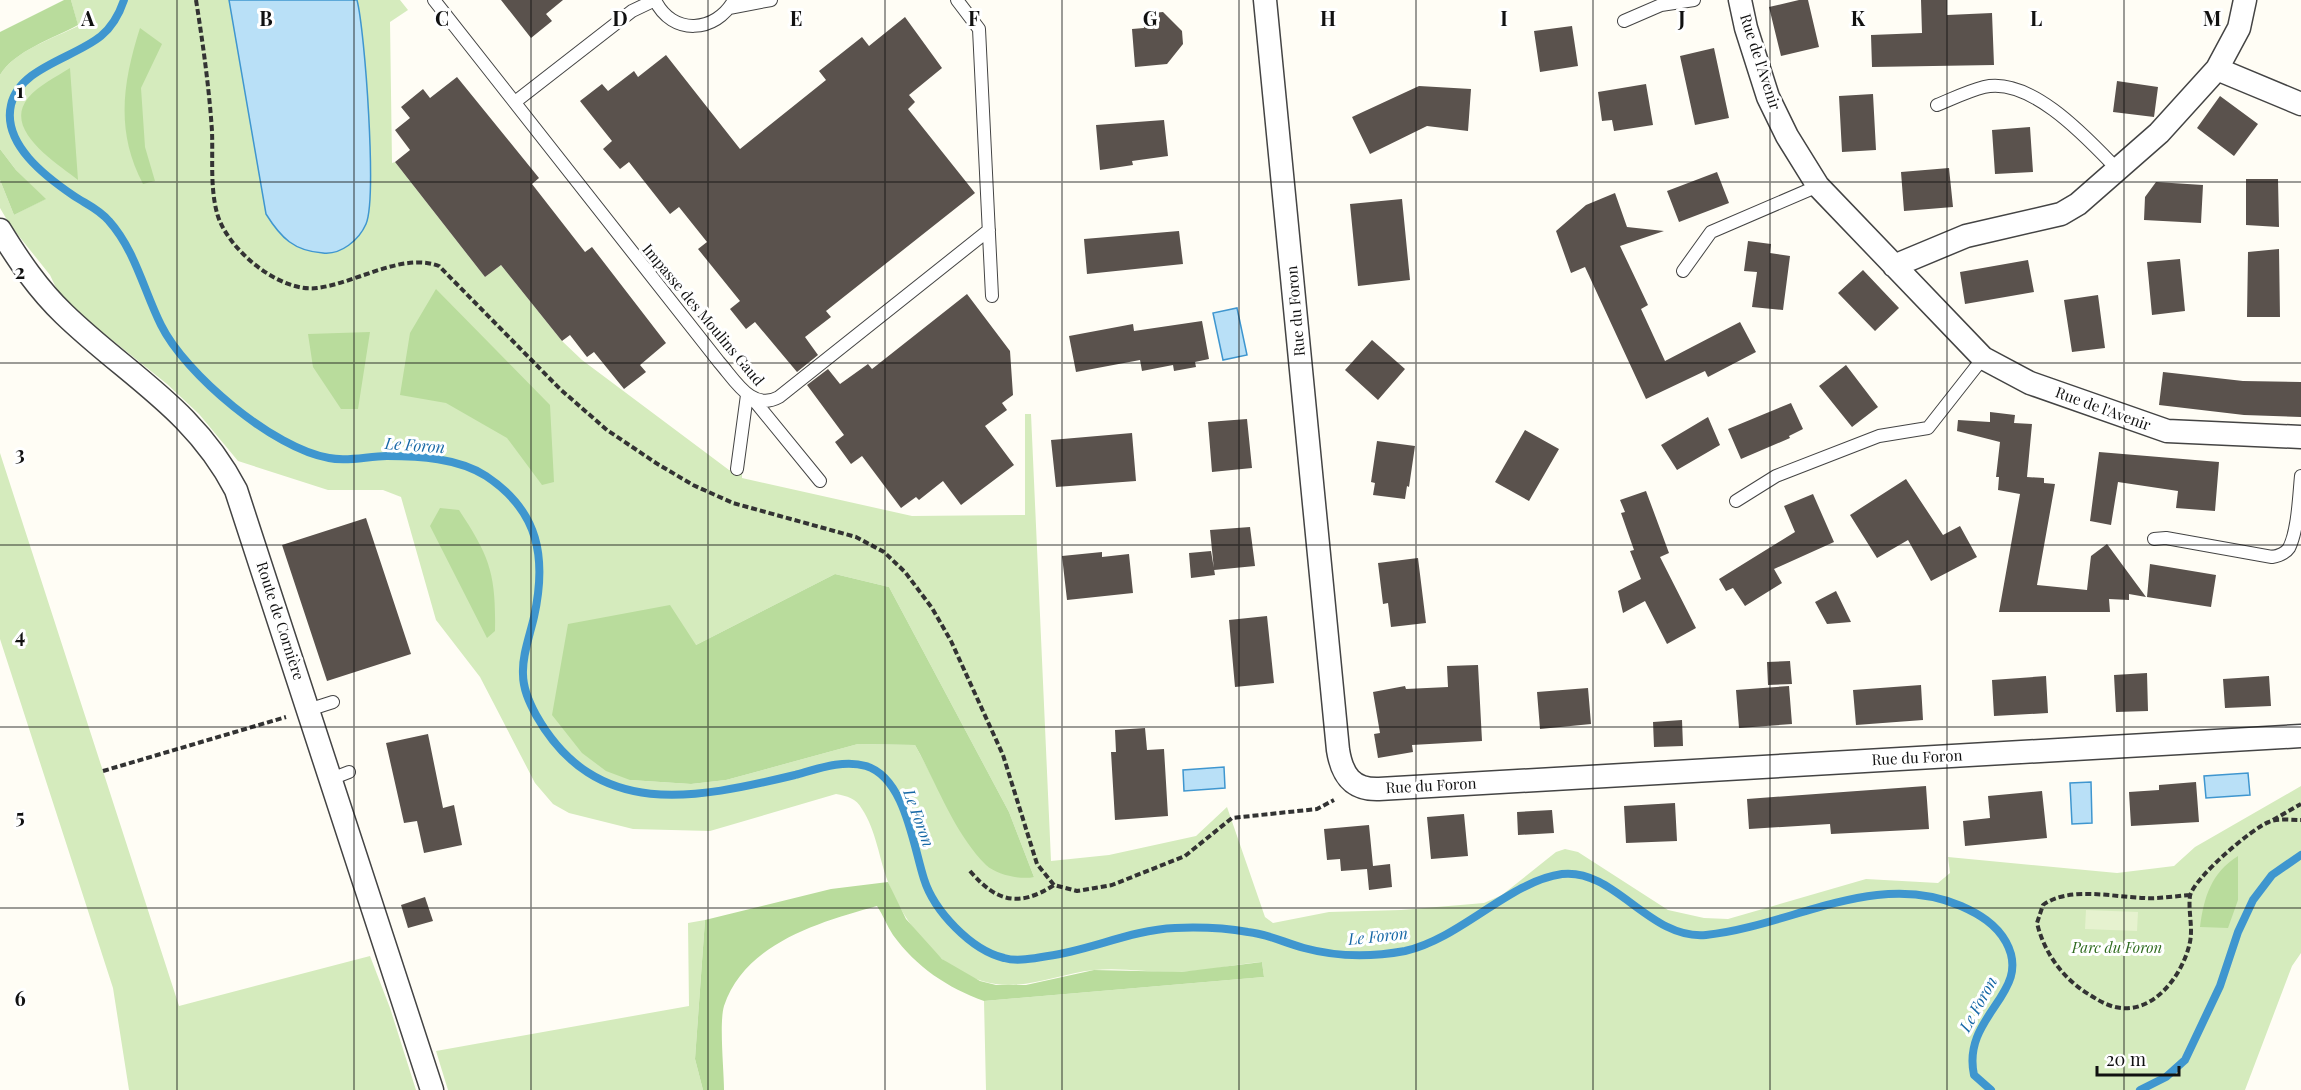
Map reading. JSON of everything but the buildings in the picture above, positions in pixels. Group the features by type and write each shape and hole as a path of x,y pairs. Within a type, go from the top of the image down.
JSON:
{"street":[{"name":"Rue du Foron","path":"1265,0 1338,750 1346,776 1359,787 1371,789 2301,736"},
{"name":"Rue de l'Avenir","path":"1740,0 1768,98 1787,136 1818,186 1983,358 2030,383 2167,431 2301,437"},
{"path":"1894,266 1966,236 2061,214 2078,204 2159,133 2217,69 2239,28 2245,0"},
{"path":"2217,69 2301,104"},
{"name":"Route de Cornière","path":"0,230 25,269 47,296 116,360 183,416 223,465 246,516 308,710 340,775 432,1090"}],"lane":[{"name":"Impasse des Moulins Gaud","path":"434,0 750,397 766,402 779,397 989,230"},
{"path":"515,102 632,11 655,0 659,8 672,21 689,27 716,21 731,4 771,0"},
{"path":"957,0 979,29 992,296"},
{"path":"1624,21 1661,5 1694,0"},
{"path":"1937,105 1986,87 2005,87 2024,93 2061,115 2117,169"},
{"path":"1683,272 1711,232 1818,186"},
{"path":"1736,501 1776,476 1879,436 1928,428 1983,358"},
{"path":"736,469 750,397"},
{"path":"750,397 820,482"},
{"path":"2154,539 2166,538 2272,557 2281,555 2288,549 2297,513 2301,476"},
{"path":"308,710 333,702"}],"path":[{"path":"196,0 208,78 214,195 218,215 234,244 247,258 277,279 312,289 338,286 404,262 427,261 439,266 560,389 607,430 656,463 693,485 733,503 856,537 870,543 894,560 932,608 976,692 1014,785 1037,864 1054,885 1077,891 1112,885 1185,856 1232,818 1317,809 1359,787"},
{"path":"103,771 308,710"},
{"path":"2190,895 2148,898 2088,895 2054,899 2043,905 2037,923 2054,960 2076,987 2115,1007 2136,1007 2159,994 2175,977 2184,962 2191,940 2190,895 2224,854 2270,821 2301,804"},
{"path":"2270,821 2301,820"},
{"path":"970,872 1004,898 1034,898 1054,885"}],"green space":[{"path":"64,0 71,0 78,25 25,52 6,66 0,75 0,32"},
{"name":"Parc du Foron","path":"71,0 400,0 408,10 390,22 392,163 395,162 485,277 501,265 562,341 582,360 729,470 742,472 742,478 912,516 1025,515 1025,414 1031,414 1051,861 1109,855 1196,836 1227,807 1265,917 1273,923 1329,912 1401,910 1484,903 1502,895 1556,852 1565,849 1578,852 1668,910 1704,918 1728,919 1866,879 1938,883 1950,873 1948,857 2117,873 2174,866 2195,847 2301,786 2301,953 2292,966 2245,1090 986,1090 984,1001 1264,977 1262,962 1180,972 1094,970 1011,985 982,981 951,966 924,942 913,928 888,882 867,817 860,805 851,798 836,794 710,831 633,829 569,813 553,804 535,783 480,677 436,620 401,497 383,490 328,490 238,461 199,414 58,292 50,275 10,225 0,208 0,180 14,215 45,199 16,170 0,149 0,75 6,66 25,52 78,26","holes":["835,574 889,587 1009,812 1034,877 988,866 962,832 915,745 858,744 726,780 691,784 630,780 696,645"]},
{"path":"140,28 162,44 141,88 145,147 155,181 143,184 128,145 125,126 126,87"},
{"path":"70,68 78,180 35,145 22,122 22,110 32,93"},
{"path":"0,149 16,170 46,199 14,215 0,180"},
{"path":"436,289 550,405 554,482 542,485 507,438 446,403 400,395 410,333"},
{"path":"370,332 358,409 341,409 313,367 308,334"},
{"path":"0,453 179,1006 370,956 390,1008 416,1090 129,1090 113,988 0,639"},
{"path":"440,508 459,510 478,541 489,567 494,595 495,631 487,638 430,526"},
{"path":"835,574 889,587 1009,812 1034,877 1009,876 996,872 986,865 955,823 915,745 858,744 726,780 691,784 630,780 606,771 582,753 552,715 568,624 670,605 696,645"},
{"path":"2238,856 2238,900 2228,928 2200,927 2210,887 2221,870"},
{"path":"888,882 906,919 942,959 980,981 996,985 1026,985 1094,970 1181,972 1262,962 1264,977 984,1001 945,983 922,967 893,935 877,906 809,928 787,938 749,966 734,984 724,1006 722,1035 724,1090 703,1090 695,1059 705,920 831,889"},
{"path":"2086,910 2138,912 2137,931 2085,929"},
{"path":"705,920 695,1059 703,1090 448,1090 436,1051 689,1006 688,923"}],"water":[{"path":"229,0 357,0 369,114 369,208 363,230 343,249 323,253 296,246 277,230 266,214"},
{"path":"1237,308 1247,355 1223,360 1213,313"},
{"path":"1224,767 1225,788 1184,791 1183,770"},
{"path":"2248,773 2250,795 2206,798 2204,776"},
{"path":"2091,782 2092,823 2072,824 2070,783"}],"waterway":[{"name":"Le Foron","path":"124,0 115,20 101,36 36,73 16,92 11,105 10,119 13,133 20,146 39,169 109,221 126,245 161,325 173,344 210,386 258,425 307,452 329,458 412,457 438,459 463,465 486,476 518,504 535,538 539,575 538,595 523,667 525,690 536,715 560,749 588,772 618,787 650,794 685,795 758,784 839,764 866,766 879,773 899,798 906,814 924,879 936,904 945,916 955,928 979,947 991,954 1015,960 1064,953 1143,932 1184,928 1255,933 1329,953 1355,955 1393,953 1425,945 1523,887 1562,874 1581,875 1599,882 1667,927 1686,934 1706,935 1738,930 1834,903 1866,897 1897,894 1929,896 1961,906 1986,920 2006,942 2012,960 2011,976 2005,991 1977,1036 1973,1054 1974,1075 1991,1090"},
{"name":"Le Foron","path":"2140,1090 2166,1077 2185,1060 2220,986 2238,932 2253,900 2272,875 2301,855"}]}
